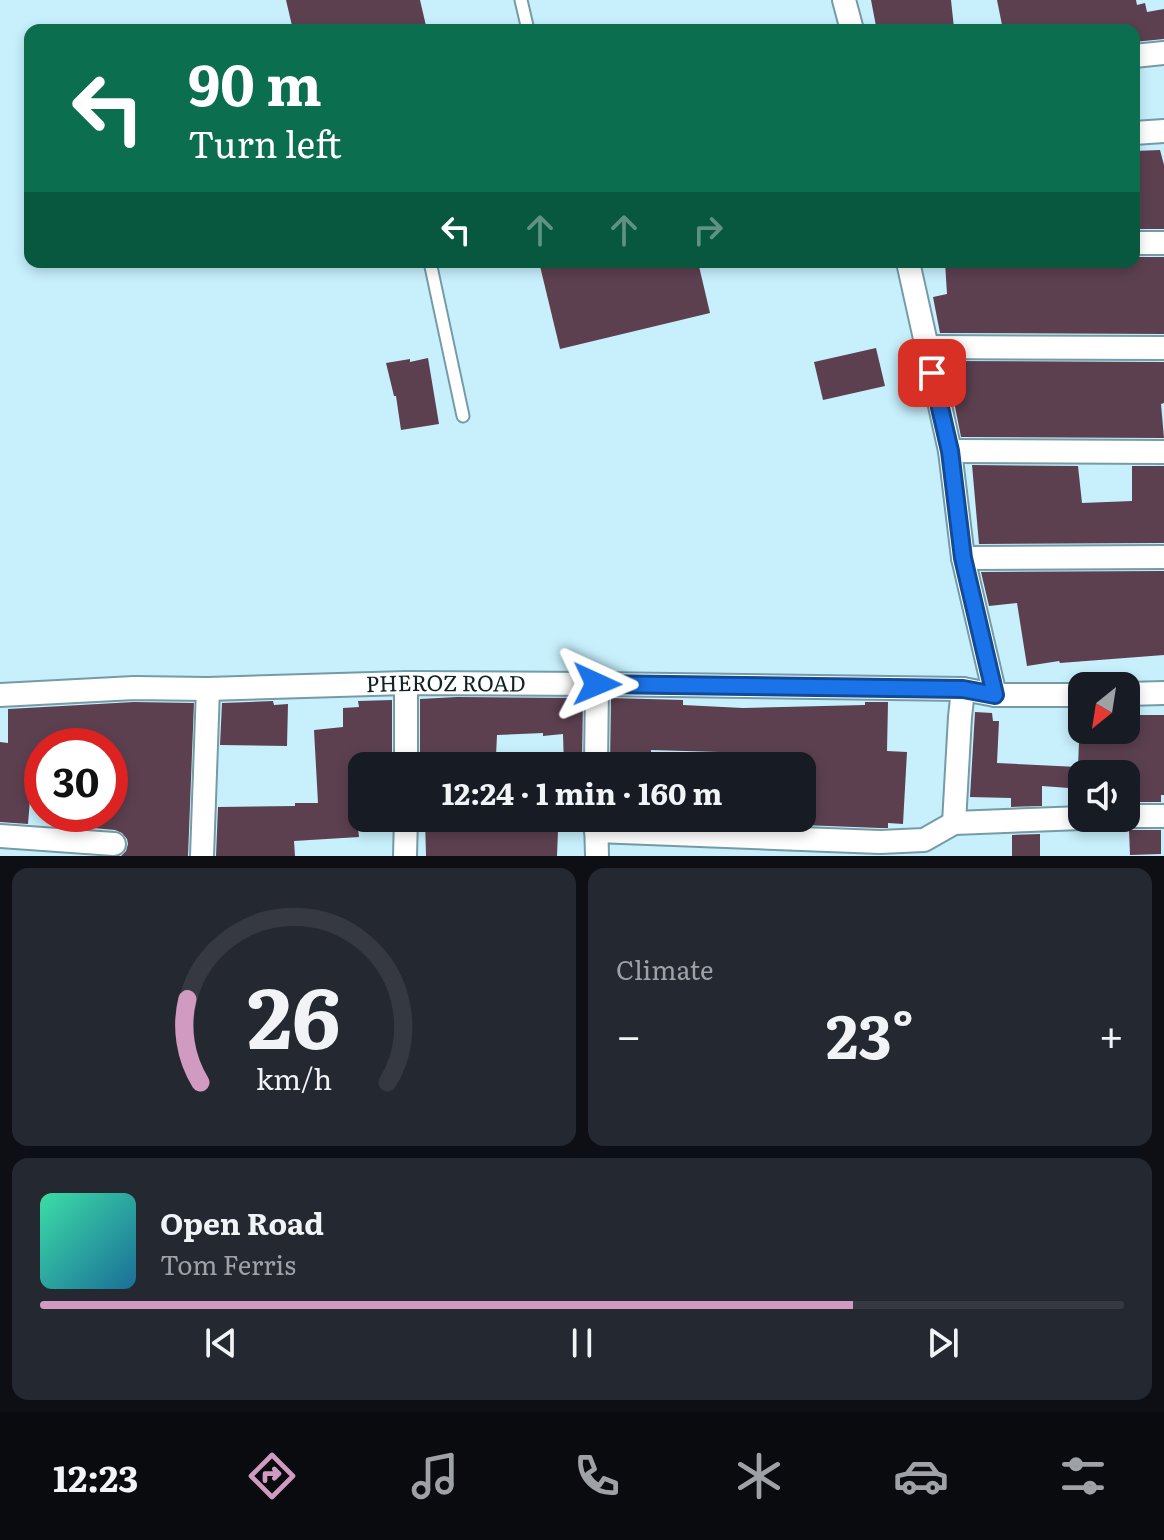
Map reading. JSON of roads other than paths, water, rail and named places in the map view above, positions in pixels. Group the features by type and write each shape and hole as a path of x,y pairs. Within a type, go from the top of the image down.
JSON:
{"street":[{"path":"844,0 850,24"},
{"path":"1140,55 1164,53"},
{"path":"1140,133 1164,131"},
{"path":"1140,243 1164,243"},
{"path":"909,268 950,451 963,558 995,695"},
{"path":"926,347 1164,348"},
{"path":"950,451 1164,452"},
{"path":"963,558 1164,557"},
{"path":"406,683 406,752"},
{"name":"PHEROZ ROAD","path":"0,695 134,688 406,683 963,689 995,695 1068,695"},
{"path":"596,752 597,684"},
{"path":"202,856 208,689"},
{"path":"954,823 963,689"},
{"path":"1140,694 1164,693"},
{"path":"1140,816 1164,816"},
{"path":"713,832 880,842 924,840 954,823 1068,819"},
{"path":"405,856 406,832"},
{"path":"596,832 597,856"},
{"path":"0,836 114,844"}],"lane":[{"path":"521,0 527,24"},
{"path":"431,268 463,416"}]}
